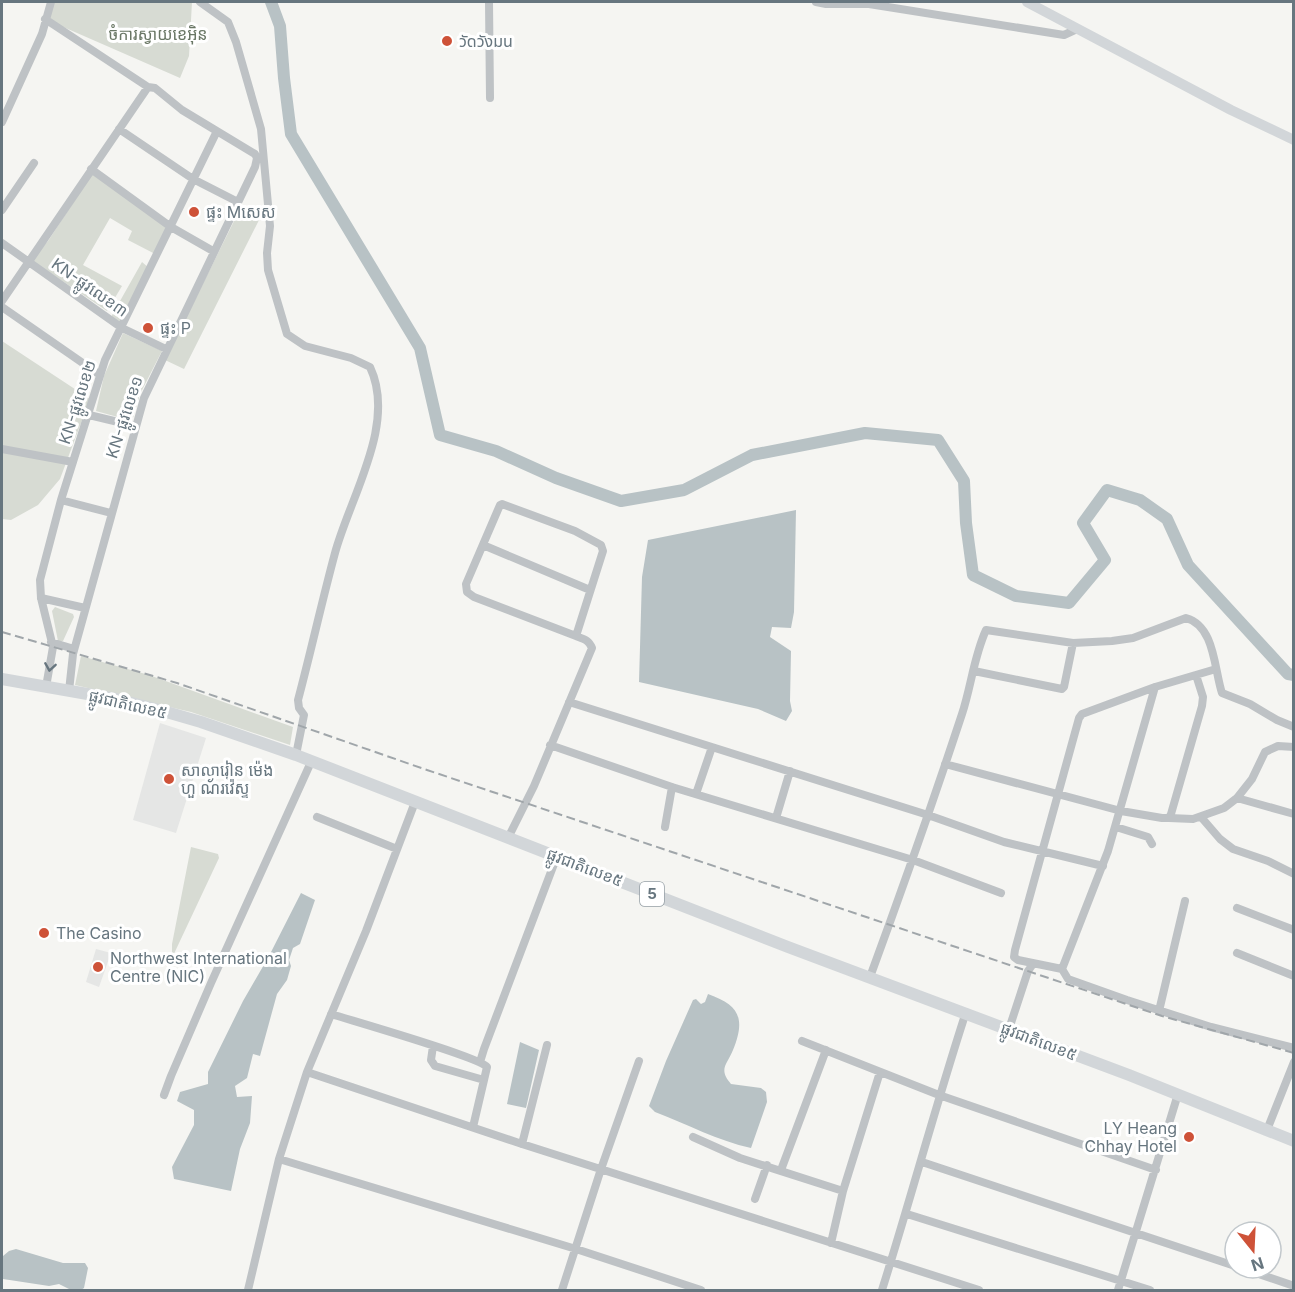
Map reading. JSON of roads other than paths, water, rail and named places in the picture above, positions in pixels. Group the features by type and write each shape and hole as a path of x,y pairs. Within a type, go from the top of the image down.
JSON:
{"highway":[{"name":"ផ្លូវជាតិលេខ៥","path":"2,679 126,702 201,722 296,755 1178,1094 1293,1141"}],"main road":[{"path":"1027,2 1231,110 1293,140"}],"street":[{"path":"2,122 42,34 51,2"},
{"path":"200,2 228,22 261,129 270,226 268,270 287,334 305,346 351,358 370,367 377,386 378,409 375,433 368,460 335,553 298,700 299,708 304,715 296,755"},
{"path":"489,2 490,98"},
{"path":"816,2 826,4 869,3 1064,35 1077,29"},
{"path":"45,19 217,131"},
{"path":"2,301 27,261 148,87"},
{"path":"119,129 193,179 238,202"},
{"name":"KN-ផ្លូវលេខ២","path":"52,644 41,598 40,580 61,500 100,375 217,131"},
{"name":"KN-ផ្លូវលេខ១","path":"69,691 73,651 84,608 144,398 255,167 257,158 252,152 217,131"},
{"path":"2,210 34,163"},
{"path":"91,169 171,227 213,251"},
{"name":"KN-ផ្លូវលេខ៣","path":"2,243 122,328 166,349"},
{"path":"2,307 100,375"},
{"path":"89,415 135,426"},
{"path":"2,448 73,462"},
{"path":"61,500 111,513"},
{"path":"508,838 534,786 584,670 591,648 590,642 470,595 466,584 498,507 502,504 575,531 601,545 603,551 576,636"},
{"path":"483,545 590,590"},
{"path":"41,598 84,608"},
{"path":"870,977 913,860 986,630 1073,643 1133,638 1186,618 1193,620 1205,634 1222,693 1250,704 1293,727"},
{"path":"974,671 1062,689 1073,643"},
{"path":"46,687 52,644 73,651"},
{"path":"1216,669 1155,687 1082,714 1078,718 1014,957 1033,964 1062,969 1068,979 1160,1011 1293,1048"},
{"path":"1168,818 1203,697 1196,675"},
{"path":"1062,969 1116,827 1155,687"},
{"path":"569,702 928,815 1004,842 1103,866"},
{"path":"550,745 672,787 913,860 1001,893"},
{"path":"945,764 1121,811 1162,819 1193,819 1224,808 1237,798 1251,780 1265,752 1278,746 1293,747"},
{"path":"696,794 712,747"},
{"path":"164,1095 211,983 311,762"},
{"path":"776,818 790,771"},
{"path":"665,827 672,787"},
{"path":"1237,798 1293,814"},
{"path":"248,1290 279,1159 307,1072 366,931 415,802"},
{"path":"317,817 397,849"},
{"path":"1201,817 1220,839 1233,849 1268,861 1293,874"},
{"path":"1116,827 1148,837 1152,844"},
{"path":"480,1062 557,856"},
{"path":"1160,1011 1185,901"},
{"path":"1237,908 1293,930"},
{"path":"1237,953 1293,976"},
{"path":"1009,1029 1028,971 1033,964"},
{"path":"882,1290 907,1214 939,1095 966,1012"},
{"path":"331,1014 433,1046 480,1062 487,1067 473,1127"},
{"path":"802,1041 939,1095 1156,1170"},
{"path":"522,1144 547,1045"},
{"path":"433,1046 431,1060 435,1066 484,1080"},
{"path":"781,1170 826,1050"},
{"path":"562,1290 639,1061"},
{"path":"1267,1130 1293,1062"},
{"path":"307,1072 522,1144 980,1290"},
{"path":"831,1243 843,1191 880,1072"},
{"path":"1120,1286 1178,1094"},
{"path":"693,1137 740,1158 843,1191"},
{"path":"279,1159 576,1249 701,1290"},
{"path":"921,1162 1223,1262"},
{"path":"755,1199 767,1165"},
{"path":"907,1214 1120,1286 1150,1290"},
{"path":"1276,1280 1293,1286"}],"waterway":[{"path":"271,2 280,26 291,134 420,348 440,435 496,451 556,478 621,501 684,490 752,455 865,433 938,440 964,481 966,523 973,575 1016,596 1069,603 1105,560 1083,523 1107,490 1140,500 1167,519 1188,565 1288,674 1294,675"}],"railway":[{"path":"2,632 177,683 427,770 1162,1016 1294,1053"}],"place":[{"name":"วัดวังมน","path":"447,41"},
{"name":"ផ្ទះ Mសេស","path":"194,212"},
{"name":"ផ្ទះ P","path":"148,328"},
{"name":"សាលារៀន ម៉េង ហួ ណ័រវ៉េស្ទ","path":"169,779"},
{"name":"The Casino","path":"44,933"},
{"name":"Northwest International Centre (NIC)","path":"98,967"},
{"name":"LY Heang Chhay Hotel","path":"1189,1137"}],"park label":[{"name":"ចំការស្វាយខេអ៊ិន","path":"158,34"}]}
